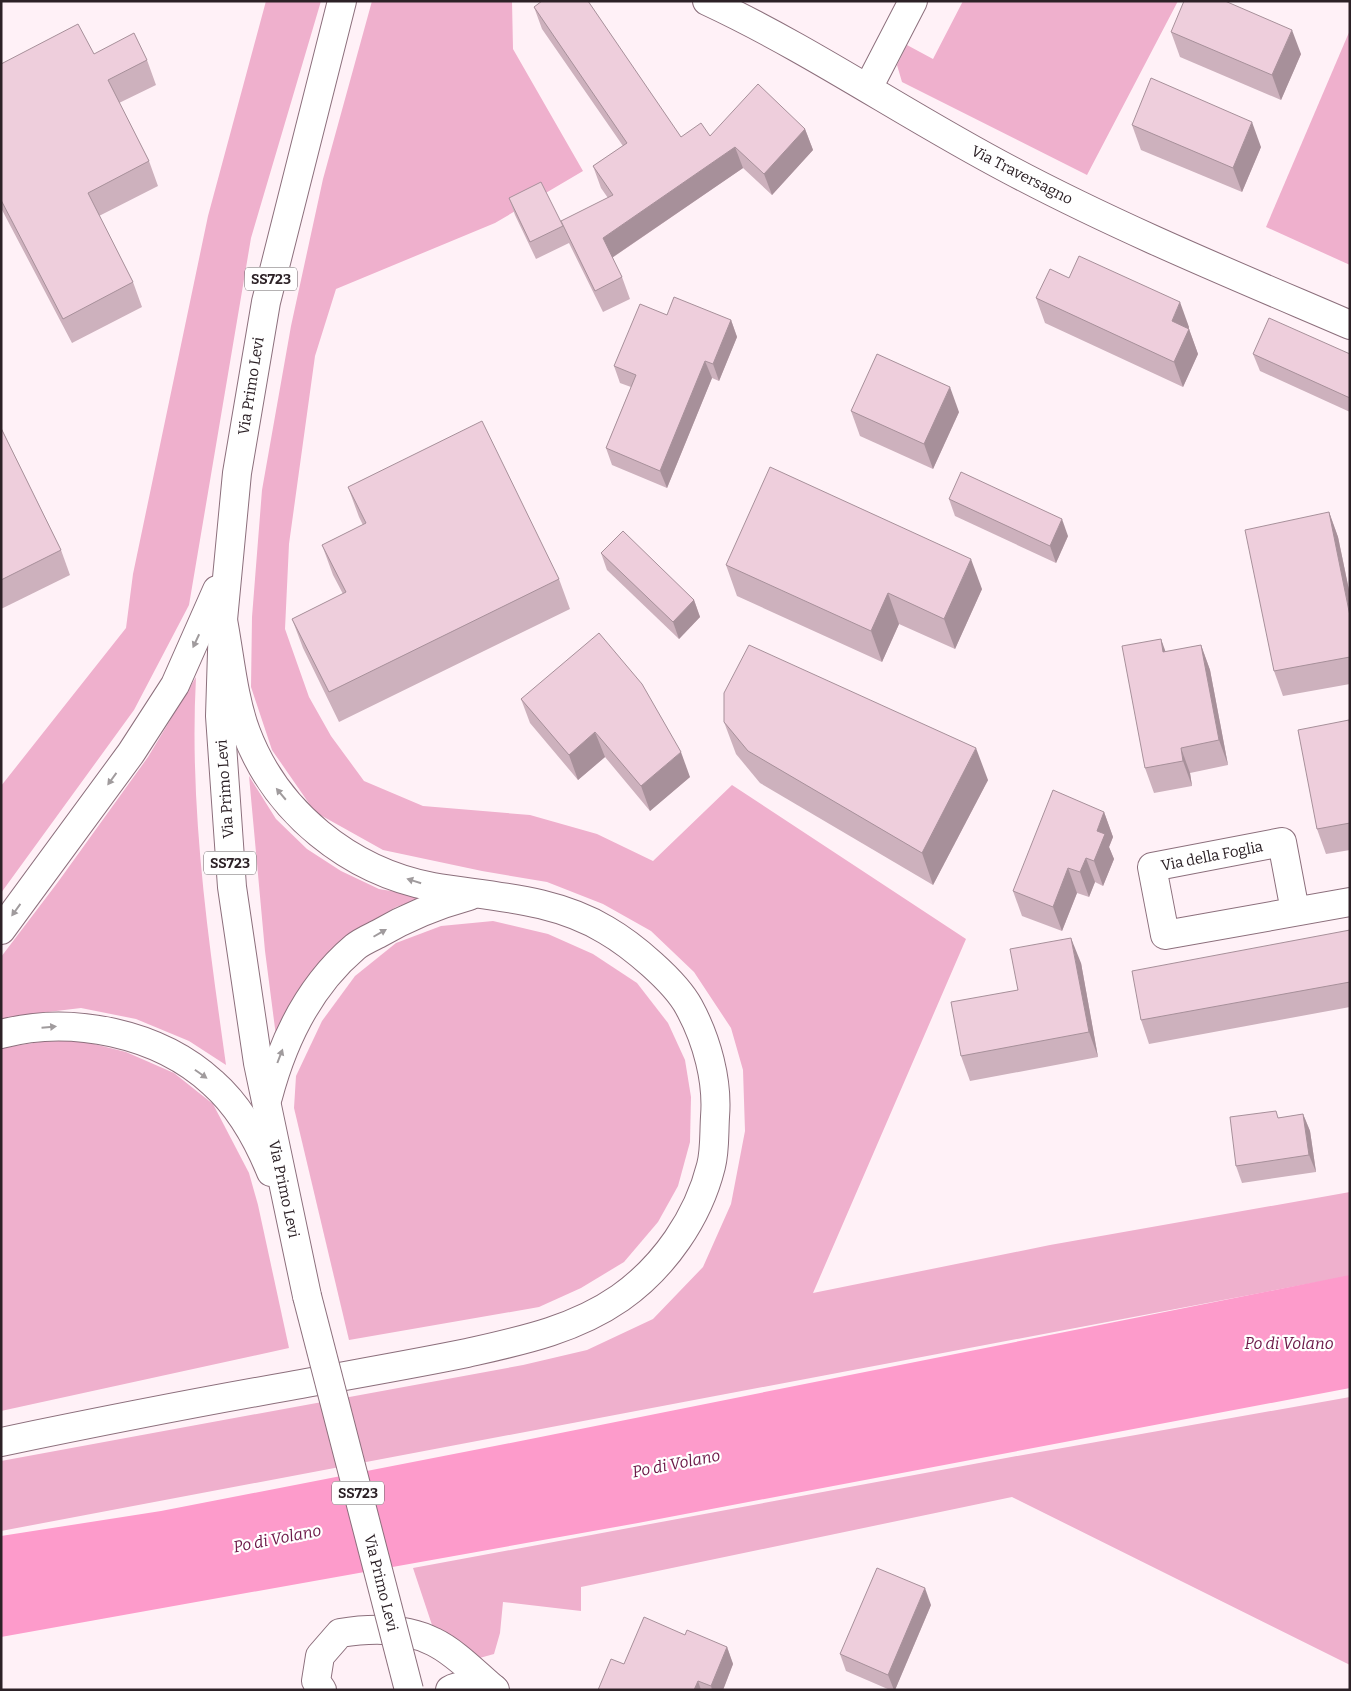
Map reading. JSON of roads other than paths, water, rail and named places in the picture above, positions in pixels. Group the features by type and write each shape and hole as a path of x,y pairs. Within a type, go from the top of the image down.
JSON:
{"main road":[{"name":"Via Primo Levi","path":"342,1 266,302 237,473 223,620 220,716 232,887 246,986 266,1103 307,1296 409,1690"},
{"name":"Via Traversagno","path":"707,1 786,41 965,146 1060,196 1350,325"},
{"path":"868,88 913,1"},
{"path":"1,930 130,753 176,685 228,563"},
{"path":"1,1442 163,1408 411,1365 516,1342 574,1325 622,1297 664,1258 694,1214 712,1163 716,1103 709,1056 688,1005 645,957 604,929 561,909 522,899 428,886 380,870 336,848 302,819 269,779 246,731 223,620"},
{"name":"Via della Foglia","path":"1295,911 1282,842 1152,867 1165,935 1350,902"},
{"path":"266,1103 278,1058 294,1024 322,980 356,946 398,922 435,905 479,893"},
{"path":"1,1034 18,1029 61,1026 102,1030 147,1043 179,1058 213,1082 238,1110 269,1166 290,1215"},
{"path":"322,1690 316,1680 320,1656 340,1632 372,1628 409,1634 434,1642 494,1689"},
{"path":"450,1690 454,1687 494,1689"}],"water":[{"name":"Po di Volano","path":"1350,1275 1350,1388 638,1523 1,1637 1,1536 161,1511"}]}
